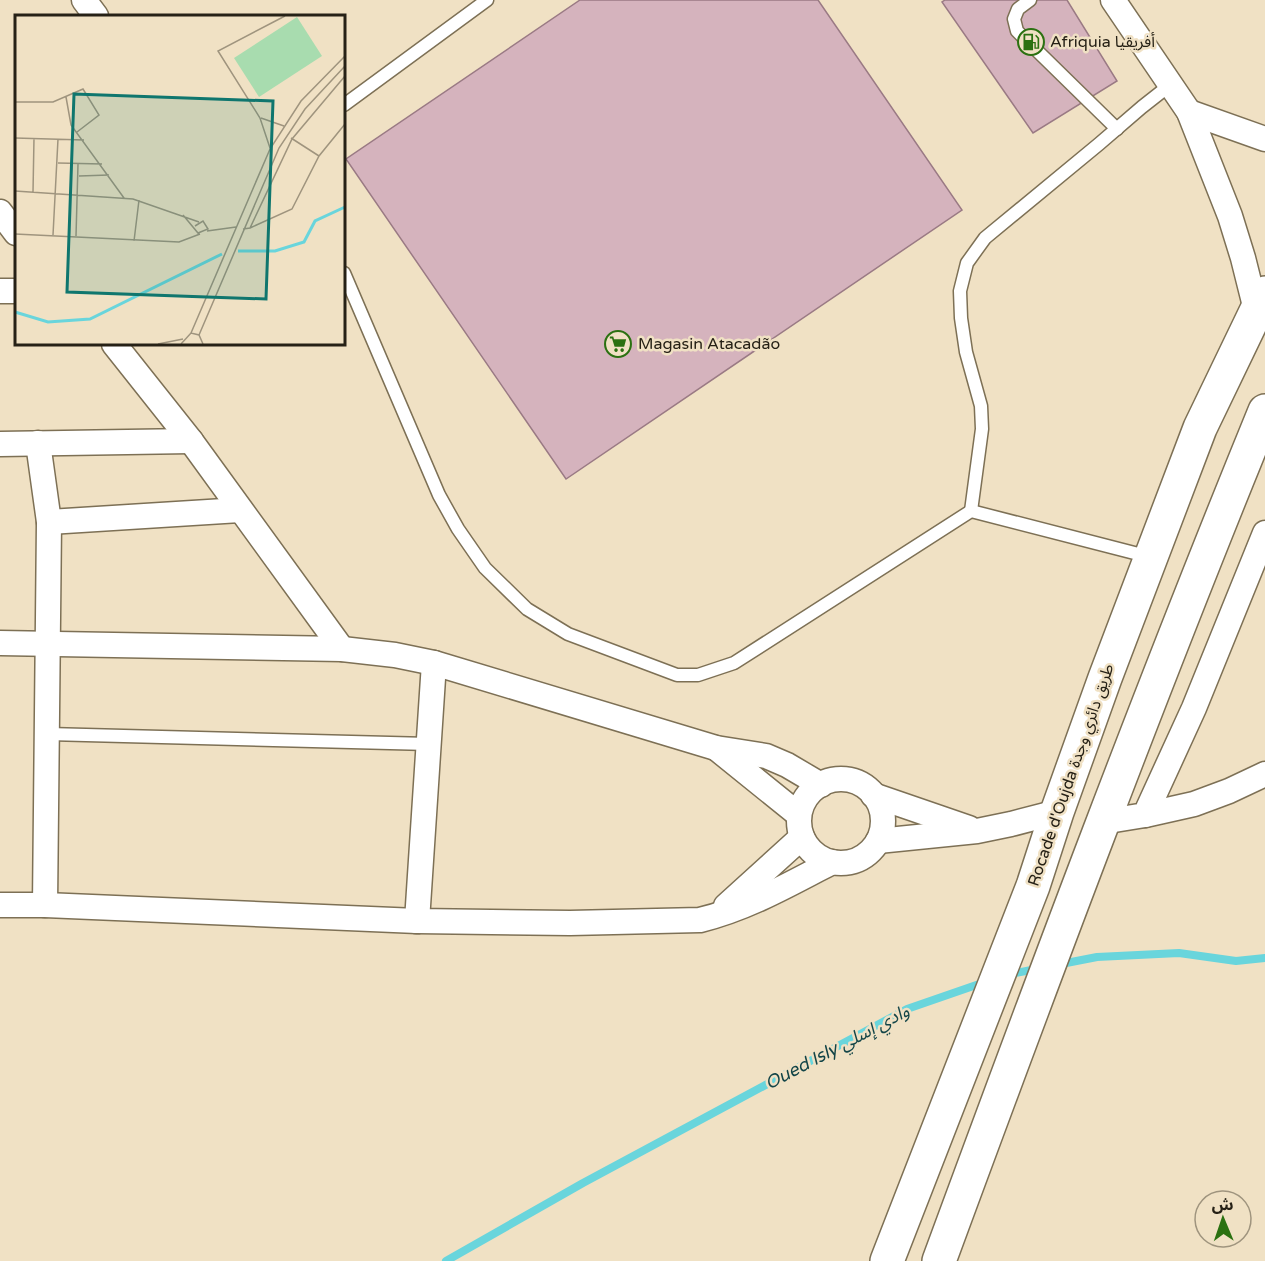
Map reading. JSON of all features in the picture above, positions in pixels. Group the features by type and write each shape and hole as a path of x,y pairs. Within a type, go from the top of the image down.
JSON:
{"highway":[{"name":"Rocade d'Oujda طريق دائري وجدة","path":"887,1261 1033,886 1105,678 1200,428 1260,302"},
{"path":"939,1261 992,1113 1102,822 1265,411"}],"street":[{"path":"84,0 95,15"},
{"path":"1113,0 1189,112 1230,216 1260,302"},
{"path":"1189,112 1265,139"},
{"path":"0,212 15,232"},
{"path":"115,345 191,441 342,649"},
{"path":"0,444 191,441"},
{"path":"38,443 49,522 45,904"},
{"path":"49,522 240,510"},
{"path":"1145,815 1194,708 1265,534"},
{"path":"0,643 342,649 395,655 434,663 716,748 766,756 787,765 821,785"},
{"path":"417,921 434,663"},
{"path":"716,748 800,826 814,853 832,862 845,863 870,852 878,841 882,829 880,806 873,795 862,786 849,781 834,780 821,785 810,793 803,803 800,826 754,878 716,916"},
{"path":"1102,822 1194,804 1229,792 1265,774"},
{"path":"873,795 977,831"},
{"path":"878,841 977,831 1057,812"},
{"path":"0,905 45,904 417,921 570,923 700,920 716,916 776,891 832,862"}],"lane":[{"path":"345,104 488,0"},
{"path":"1030,0 1018,9 1014,19 1017,31 1117,129"},
{"path":"971,511 982,429 981,406 966,352 961,318 960,291 967,263 986,238 1170,85"},
{"path":"345,275 439,495 458,529 485,568 527,609 568,634 677,675 698,675 734,663 971,511 1151,558"},
{"path":"48,734 429,744"}],"building":[{"name":"Magasin Atacadão","path":"580,0 818,0 962,210 566,479 346,159"},
{"name":"Afriquia أفريقيا","path":"945,0 1067,0 1117,81 1033,133 942,2"}],"waterway":[{"name":"Oued Isly وادي إسلي","path":"1056,965 1097,957 1179,953 1236,961 1265,958"},
{"name":"Oued Isly وادي إسلي","path":"1006,975 1041,968"},
{"name":"Oued Isly وادي إسلي","path":"446,1261 583,1183 907,1009 985,982"}],"place":[{"name":"Afriquia أفريقيا","path":"1031,42"},
{"name":"Magasin Atacadão","path":"618,344"}]}
